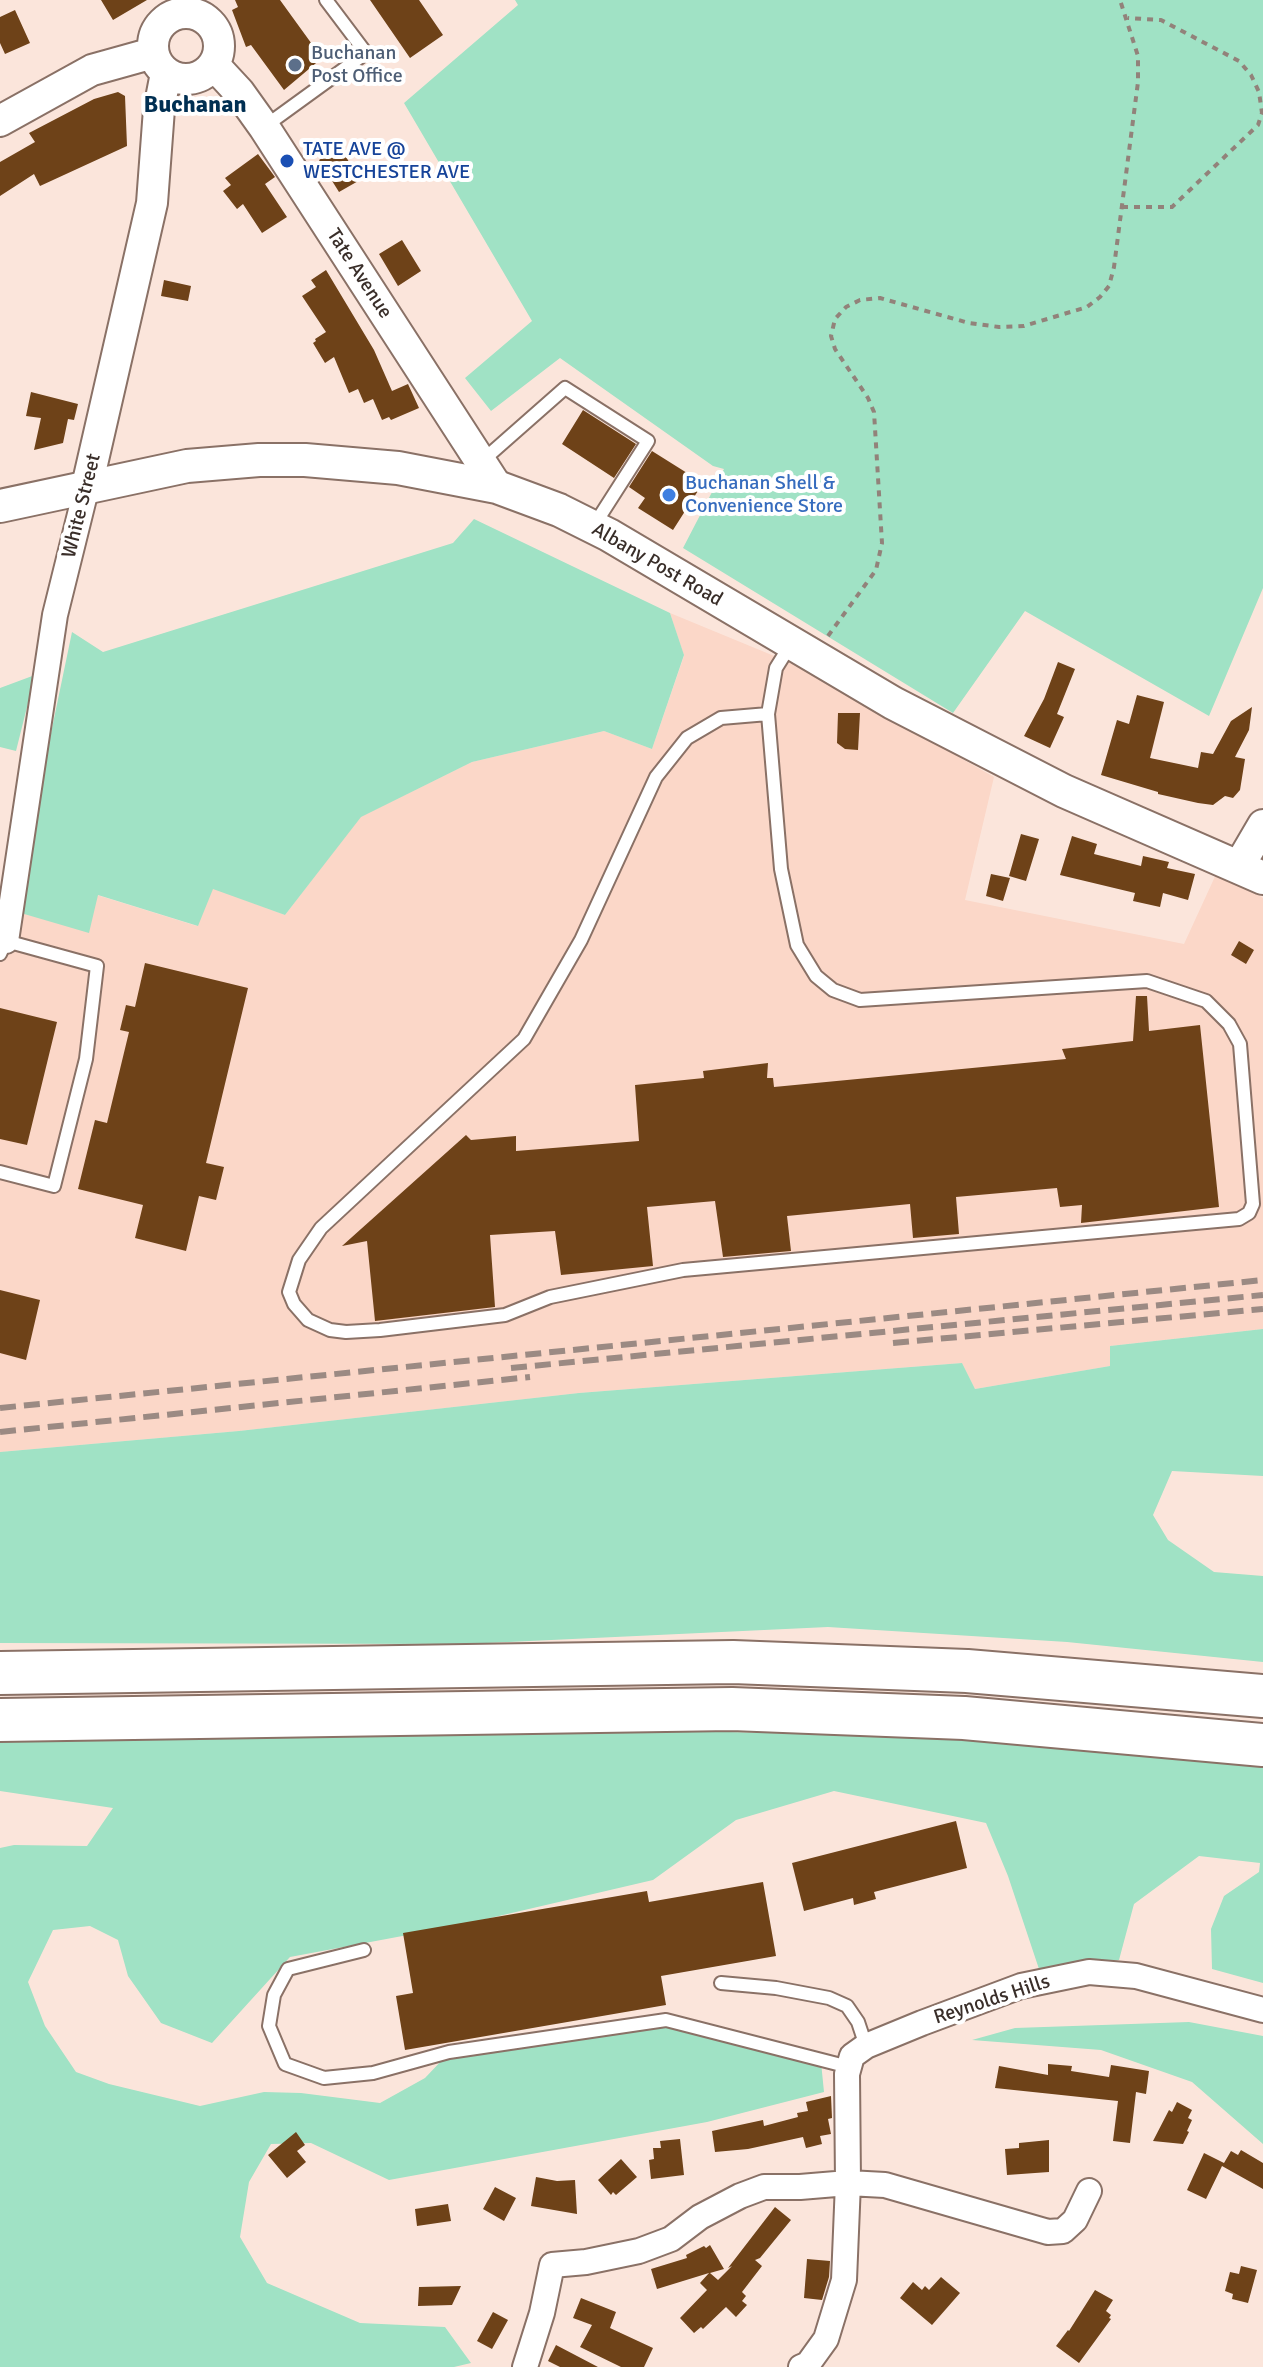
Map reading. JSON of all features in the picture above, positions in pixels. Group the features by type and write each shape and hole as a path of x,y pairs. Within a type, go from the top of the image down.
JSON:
{"highway":[{"path":"0,1673 733,1662 967,1671 1263,1696"},
{"path":"0,1720 732,1709 964,1718 1263,1745"}],"main road":[{"name":"Albany Post Road","path":"0,506 187,466 294,460 489,475 593,527 893,703 1064,791 1251,872"}],"street":[{"path":"187,7 210,23 218,36 219,51 214,65 204,74 192,79 179,79 159,63 153,38 163,21 187,7"},
{"path":"0,121 92,70 159,63"},
{"name":"White Street","path":"3,948 55,615 152,203 159,63"},
{"name":"Tate Avenue","path":"214,65 231,82 264,127 489,475"},
{"path":"1251,872 1263,825"},
{"name":"Reynolds Hills","path":"849,2067 852,2056 866,2046 1021,1986 1089,1972 1136,1976 1263,2010"},
{"path":"801,2367 808,2364 826,2339 844,2280 849,2067"},
{"path":"525,2367 542,2313 552,2265 586,2262 639,2251 671,2239 700,2217 764,2187 848,2183 885,2185 1048,2232 1063,2231 1075,2220 1089,2191"}],"lane":[{"path":"264,127 366,53 326,0"},
{"path":"489,475 565,388 648,441 593,527"},
{"path":"768,714 721,718 687,738 656,777 581,940 524,1039 321,1228 299,1260 289,1292 294,1304 308,1320 330,1330 380,1330 505,1315 550,1297 683,1270 1239,1219 1249,1213 1253,1204 1240,1044 1229,1024 1206,1001 1147,981 860,1000 833,990 816,976 797,945 781,869 768,714 776,668 802,651"},
{"path":"0,1172 54,1186 86,1059 97,966 3,948"},
{"path":"364,1950 288,1969 274,1995 269,2026 285,2064 324,2078 373,2073 449,2052 666,2020 849,2067"},
{"path":"721,1983 776,1988 829,1998 847,2006 858,2022 866,2046"}],"path":[{"path":"802,651 876,570 882,543 874,412 835,349 831,336 835,319 846,307 860,300 880,298 969,323 1024,326 1087,307 1109,286 1138,82 1138,56 1120,0"},
{"path":"1122,207 1172,207 1258,125 1262,113 1255,84 1239,61 1161,20 1127,18"}],"shaded area":[{"path":"670,613 796,665 994,777 965,900 1184,944 1218,870 1263,898 1263,1329 1110,1346 1110,1366 975,1389 962,1363 579,1393 239,1431 0,1452 0,932 14,911 97,895 197,926 213,888 285,915 360,817 472,762 604,731 652,749 684,656"}],"green space":[{"path":"515,0 1263,0 1263,588 1209,716 1025,611 953,713 683,548 724,469 713,466 560,358 491,411 465,378 532,321 404,103 518,5"},
{"path":"474,519 670,613 684,655 652,749 604,731 472,762 361,817 285,915 213,889 198,926 98,895 89,933 14,911 72,632 103,652 453,543"},
{"path":"35,675 16,751 0,747 0,688"},
{"path":"1263,1329 1263,1476 1172,1471 1153,1515 1168,1540 1214,1572 1263,1576 1263,1662 1067,1642 828,1627 466,1644 0,1643 0,1452 239,1431 579,1393 962,1363 975,1389 1110,1366 1110,1346"},
{"path":"564,1728 976,1738 1263,1767 1263,1983 1212,1969 1211,1929 1224,1896 1259,1872 1260,1863 1199,1856 1134,1904 1119,1960 1039,1969 1008,1876 986,1823 834,1791 736,1820 653,1880 456,1926 290,1957 212,2043 161,2023 128,1976 118,1940 90,1926 53,1930 28,1982 45,2026 76,2072 109,2084 200,2106 264,2092 301,2093 380,2103 425,2078 444,2058 616,2027 699,2026 820,2052 824,2092 707,2122 389,2180 311,2143 271,2144 249,2182 240,2237 267,2283 360,2323 445,2327 471,2363 454,2367 0,2367 0,1848 14,1845 87,1846 113,1808 0,1791 0,1739"},
{"path":"1189,2022 1263,2036 1263,2144 1192,2082 1101,2050 972,2040 1015,2028"}],"building":[{"path":"101,0 147,0 113,20"},
{"path":"235,0 280,0 322,58 284,90 251,45 246,47 232,10 238,7"},
{"path":"370,0 419,0 443,35 410,58"},
{"path":"15,10 30,43 5,54 0,43 0,17"},
{"path":"118,92 125,96 127,146 40,186 34,174 0,196 0,162 35,142 29,133 94,99"},
{"path":"340,147 360,180 339,192 319,160"},
{"path":"258,154 275,177 265,184 287,217 262,233 243,204 237,209 223,191 231,185 225,178"},
{"path":"402,240 421,271 398,286 379,254"},
{"path":"326,270 374,350 392,391 408,384 419,408 391,420 389,417 382,420 373,399 364,403 358,389 349,393 334,357 325,363 313,343 326,332 302,296 316,287 311,280"},
{"path":"164,280 191,286 188,301 161,296"},
{"path":"31,392 78,404 74,420 68,419 63,443 34,450 41,418 26,416"},
{"path":"583,410 636,444 614,478 562,444"},
{"path":"652,451 703,483 673,530 638,508 645,498 629,487"},
{"path":"1058,662 1075,669 1057,714 1064,717 1050,748 1024,736 1044,699"},
{"path":"1137,695 1164,702 1150,758 1198,768 1201,752 1213,754 1231,721 1252,707 1249,730 1235,757 1245,759 1240,790 1233,798 1225,796 1213,805 1198,803 1158,794 1101,775 1117,720 1129,724"},
{"path":"838,713 860,713 858,750 845,749 837,743"},
{"path":"1021,834 1039,839 1026,881 1009,876"},
{"path":"1072,836 1097,844 1094,854 1141,866 1143,856 1169,862 1167,868 1195,874 1188,900 1163,893 1160,907 1133,901 1135,893 1060,875"},
{"path":"991,874 1010,878 1003,901 986,896"},
{"path":"1239,941 1254,950 1246,964 1231,955"},
{"path":"145,963 248,988 206,1163 224,1167 216,1200 199,1196 186,1251 135,1238 143,1205 78,1189 95,1120 107,1123 129,1032 120,1030 126,1005 135,1007"},
{"path":"1136,996 1147,996 1149,1031 1200,1025 1219,1207 1081,1223 1082,1205 1060,1207 1057,1188 956,1197 959,1234 913,1238 910,1204 787,1216 791,1251 723,1257 715,1201 647,1207 653,1266 561,1275 555,1231 490,1235 495,1307 375,1321 367,1241 342,1246 466,1135 471,1140 516,1136 516,1151 639,1141 635,1085 704,1078 703,1071 768,1063 767,1078 773,1078 774,1087 1066,1059 1062,1049 1133,1041"},
{"path":"0,1008 57,1022 27,1145 0,1139"},
{"path":"0,1290 40,1300 26,1360 0,1353"},
{"path":"956,1821 967,1868 874,1892 876,1899 854,1905 853,1898 804,1911 792,1863"},
{"path":"763,1882 776,1956 661,1976 666,2005 405,2050 396,1996 413,1993 403,1933 647,1891 649,1902"},
{"path":"1048,2064 1072,2066 1071,2071 1109,2077 1111,2065 1149,2071 1146,2094 1136,2092 1130,2143 1113,2141 1118,2101 995,2088 999,2066 1048,2075"},
{"path":"831,2096 832,2118 828,2119 831,2134 820,2136 822,2144 806,2148 803,2137 748,2149 715,2152 712,2131 763,2120 764,2126 798,2117 797,2113 808,2111 806,2102"},
{"path":"1177,2102 1192,2110 1188,2118 1192,2120 1189,2132 1183,2144 1153,2141 1169,2110 1172,2112"},
{"path":"296,2132 305,2145 297,2151 306,2162 287,2178 268,2155"},
{"path":"680,2139 684,2175 651,2179 649,2160 654,2159 653,2148 661,2148 660,2141"},
{"path":"1049,2140 1049,2172 1007,2175 1005,2149 1019,2148 1019,2143"},
{"path":"1241,2150 1263,2163 1263,2189 1222,2166 1206,2199 1187,2190 1204,2153 1224,2163 1231,2151 1238,2155"},
{"path":"621,2159 637,2177 616,2195 613,2192 611,2195 598,2180"},
{"path":"536,2177 575,2180 577,2214 531,2206"},
{"path":"495,2187 516,2198 504,2221 483,2209"},
{"path":"448,2204 451,2221 417,2226 415,2209"},
{"path":"775,2207 791,2220 755,2260 762,2266 742,2292 746,2296 742,2301 747,2305 736,2317 726,2307 703,2329 701,2327 694,2333 680,2318 707,2290 700,2283 709,2273 657,2289 651,2269 687,2258 686,2255 710,2245 724,2269 710,2273 718,2280 732,2266 728,2268"},
{"path":"807,2259 830,2261 822,2300 804,2298"},
{"path":"1241,2266 1257,2270 1248,2303 1232,2299 1233,2294 1225,2291 1230,2272 1239,2274"},
{"path":"941,2277 960,2293 932,2325 900,2298 913,2282 922,2290 925,2286 929,2290"},
{"path":"461,2286 452,2305 418,2306 419,2287"},
{"path":"1095,2290 1113,2300 1106,2311 1111,2319 1079,2363 1056,2346"},
{"path":"581,2298 616,2312 610,2328 653,2348 644,2367 621,2367 580,2347 592,2325 573,2318"},
{"path":"493,2312 508,2320 492,2349 477,2341"},
{"path":"556,2345 598,2367 560,2367 548,2361"}],"railway":[{"path":"0,1408 1263,1280"},
{"path":"511,1368 1263,1295"},
{"path":"893,1343 1263,1309"},
{"path":"0,1432 530,1377"}],"place":[{"name":"Buchanan Post Office","path":"295,65"},
{"name":"TATE AVE @ WESTCHESTER AVE","path":"287,161"},
{"name":"Buchanan Shell & Convenience Store","path":"669,495"}],"district":[{"name":"Buchanan","path":"195,106"}]}
